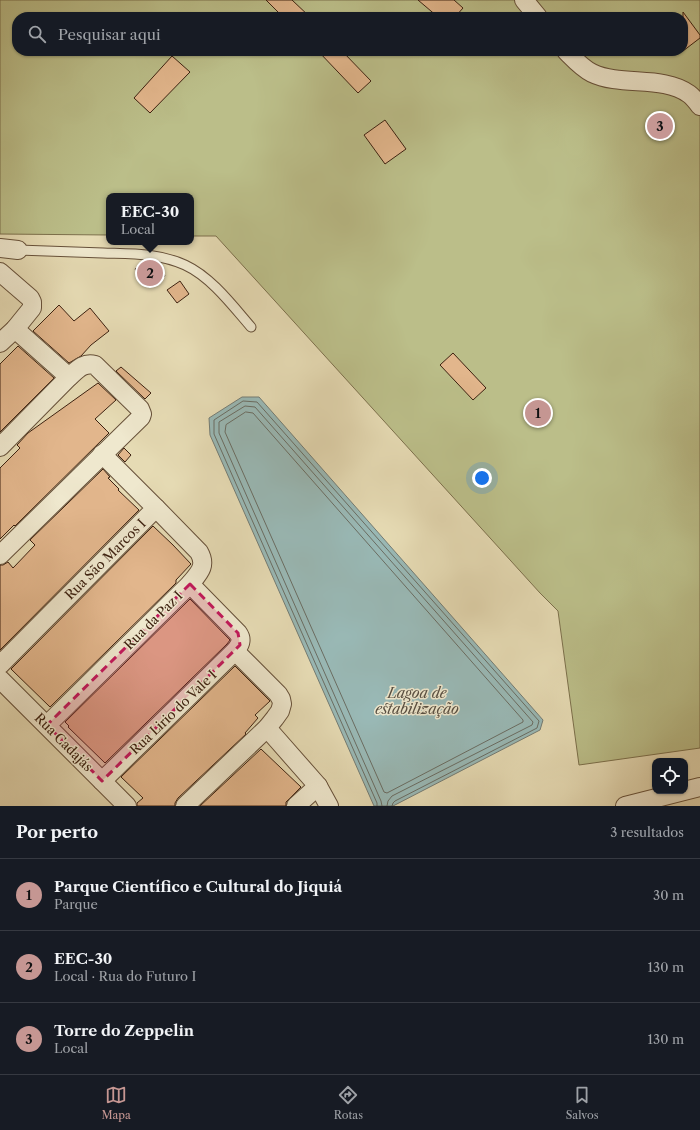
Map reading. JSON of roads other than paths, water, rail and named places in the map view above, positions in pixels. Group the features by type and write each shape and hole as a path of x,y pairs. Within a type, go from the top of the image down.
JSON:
{"street":[{"path":"524,0 534,12"},
{"path":"571,56 578,64 592,73 608,78 659,84 677,88 689,94 700,106"},
{"path":"0,272 25,293 32,302 32,308 15,329 0,343"},
{"path":"15,329 69,377"},
{"path":"0,447 69,377 84,365 95,365 142,411 141,417 0,555"},
{"name":"Rua São Marcos I","path":"0,665 156,508 102,454"},
{"name":"Rua da Paz I","path":"47,725 190,584 199,573 203,561 199,552 156,508"},
{"path":"185,806 267,728 280,711 282,704 278,694 238,646 241,637 238,633 190,584"},
{"name":"Rua Lirio do Vale I","path":"102,781 238,646"},
{"name":"Rua Cadajás","path":"0,679 127,806"},
{"path":"267,728 318,786 329,806"},
{"path":"296,806 318,786"},
{"path":"625,806 700,788"}],"lane":[{"path":"9,249 143,255 165,258 185,265 205,277 222,293 251,327"}],"water":[{"name":"Lagoa de estabilização","path":"242,397 259,397 543,720 540,730 393,806 374,806 210,435 209,418"}],"place":[{"name":"Torre do Zeppelin","path":"660,126"},
{"name":"EEC-30","path":"150,273"},
{"name":"Parque Científico e Cultural do Jiquiá","path":"538,413"}]}
